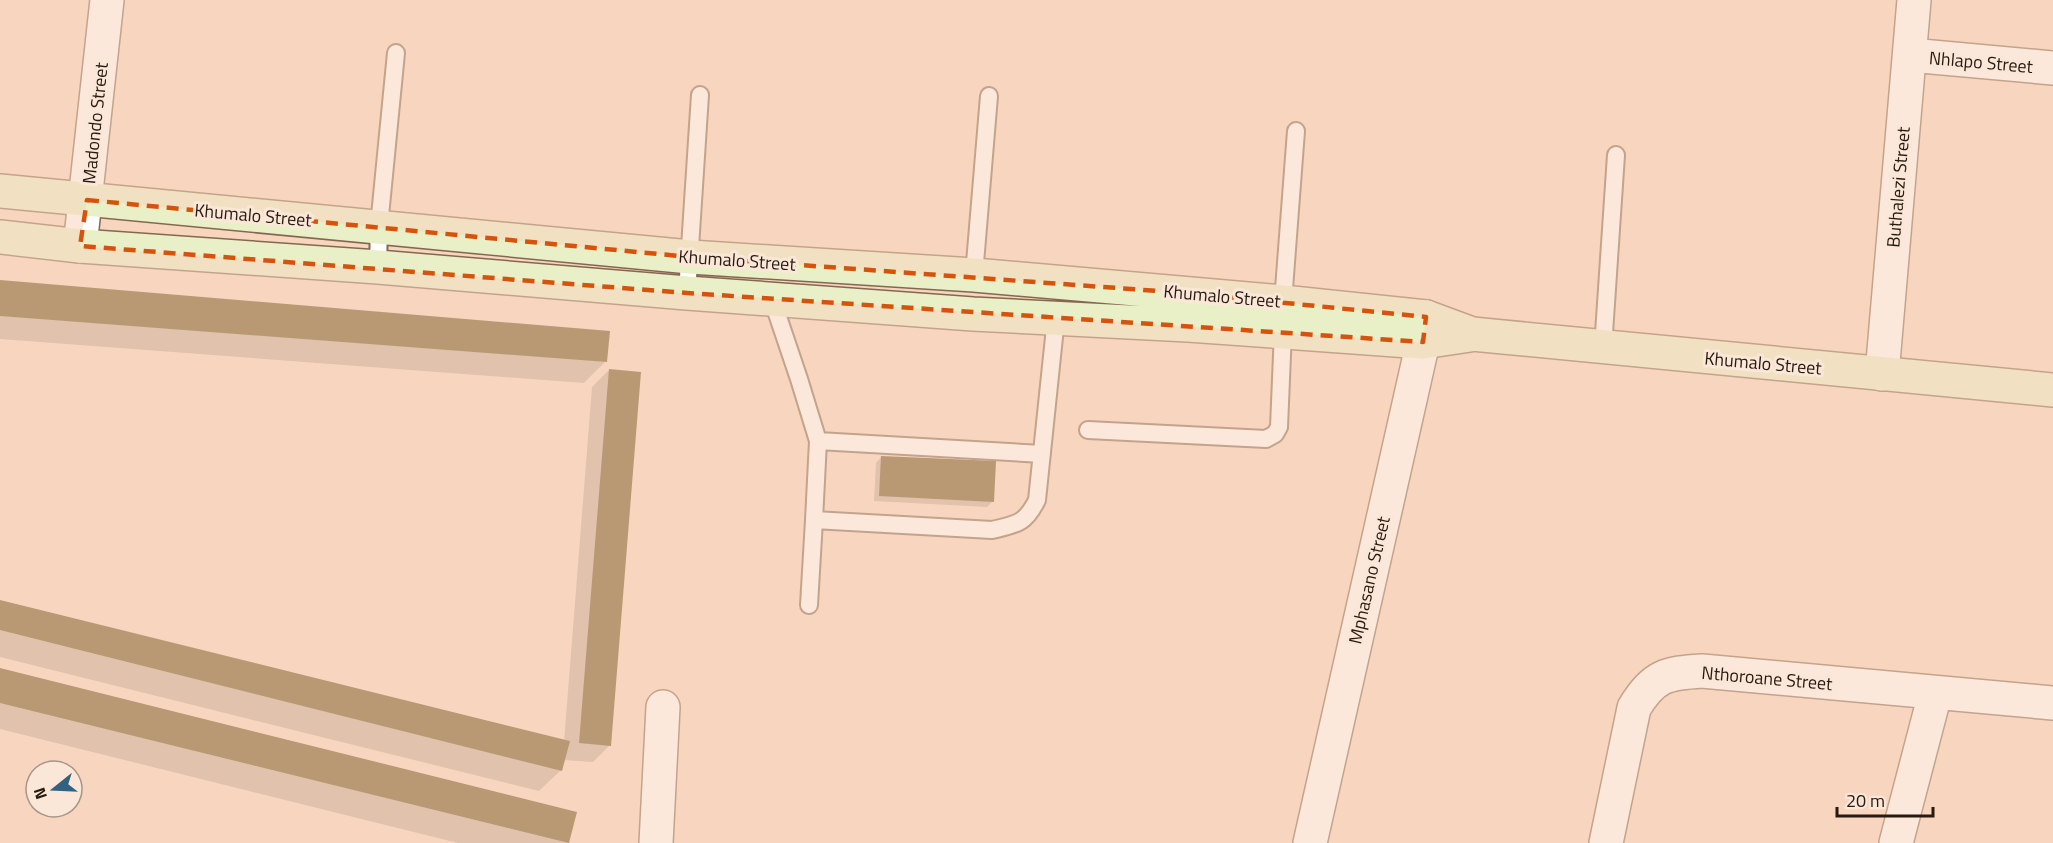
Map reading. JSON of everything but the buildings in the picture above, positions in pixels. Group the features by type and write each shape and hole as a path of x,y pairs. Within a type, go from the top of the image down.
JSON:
{"street":[{"name":"Madondo Street","path":"80,246 87,200 107,0"},
{"name":"Buthalezi Street","path":"1882,374 1914,0"},
{"name":"Nhlapo Street","path":"1910,55 2053,68"},
{"name":"Khumalo Street","path":"0,191 690,257 974,275 1283,317 2053,390"},
{"name":"Khumalo Street","path":"0,237 80,246 378,267 687,293 1056,318 1283,317"},
{"name":"Mphasano Street","path":"1310,843 1425,330"},
{"name":"Nthoroane Street","path":"1606,843 1634,708 1645,690 1660,678 1677,673 1702,671 2053,703"},
{"path":"1896,843 1935,694"},
{"path":"656,843 663,707"}],"lane":[{"path":"378,267 379,226 396,53"},
{"path":"687,293 700,95"},
{"path":"974,275 989,96"},
{"path":"1088,430 1266,439 1275,434 1279,427 1283,317 1296,131"},
{"path":"1603,348 1616,155"},
{"path":"772,299 818,441 809,605"},
{"path":"814,520 992,530 1016,525 1030,514 1037,500 1056,318"},
{"path":"818,441 1042,454"}],"highlighted area":[{"path":"87,200 690,257 1186,293 1426,317 1423,342 687,293 80,246"}]}
